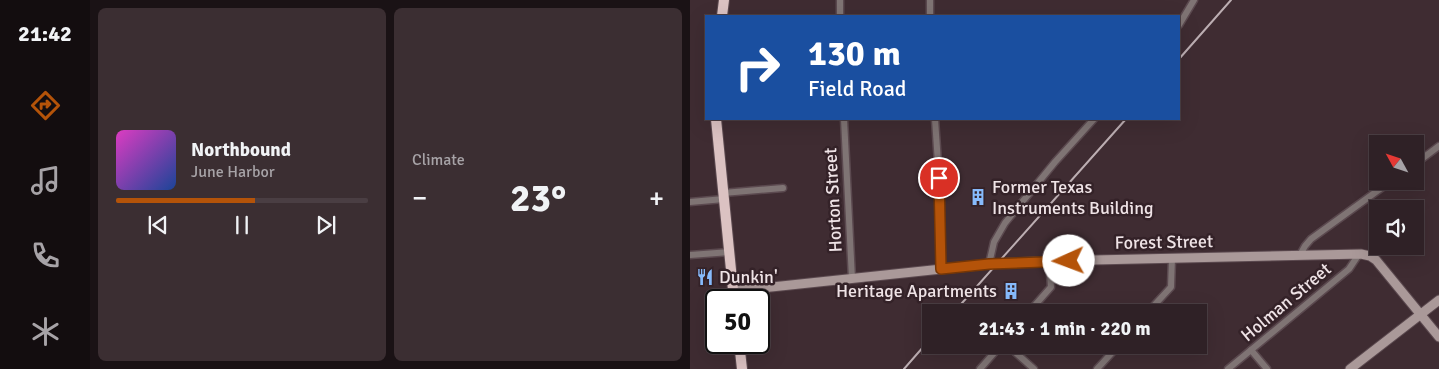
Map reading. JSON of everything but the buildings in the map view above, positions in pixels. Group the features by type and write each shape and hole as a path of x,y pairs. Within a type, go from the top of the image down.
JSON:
{"highway":[{"path":"722,15 724,0"},
{"path":"716,120 733,289"},
{"path":"740,354 742,369"}],"main road":[{"name":"Forest Street","path":"770,291 852,279 989,264 1359,254 1370,256 1376,260 1439,337"},
{"path":"1350,369 1439,300"}],"street":[{"path":"840,0 840,15"},
{"path":"930,0 930,15"},
{"path":"1180,23 1194,0"},
{"name":"Horton Street","path":"844,120 852,279"},
{"path":"935,120 939,178 941,269"},
{"path":"989,264 994,242 1005,223 1055,162 1093,120"},
{"path":"1424,157 1439,146"},
{"path":"690,202 783,188"},
{"path":"1300,255 1305,246 1314,237 1379,190"},
{"path":"690,255 730,252"},
{"name":"Holman Street","path":"1228,369 1349,269 1359,254"},
{"path":"1155,304 1171,287 1172,258"},
{"path":"1036,304 1050,287 1049,261"},
{"path":"1251,350 1267,369"},
{"path":"980,369 993,354"},
{"path":"1017,354 1034,369"},
{"path":"1097,369 1111,354"}],"railway":[{"path":"1180,58 1231,0"},
{"path":"961,304 1125,120"},
{"path":"904,369 922,348"}],"place":[{"name":"Former Texas Instruments Building","path":"978,197"},
{"name":"Dunkin'","path":"705,277"},
{"name":"Heritage Apartments","path":"1011,291"}],"route":[{"path":"939,178 941,269 989,264 1069,261"}]}
